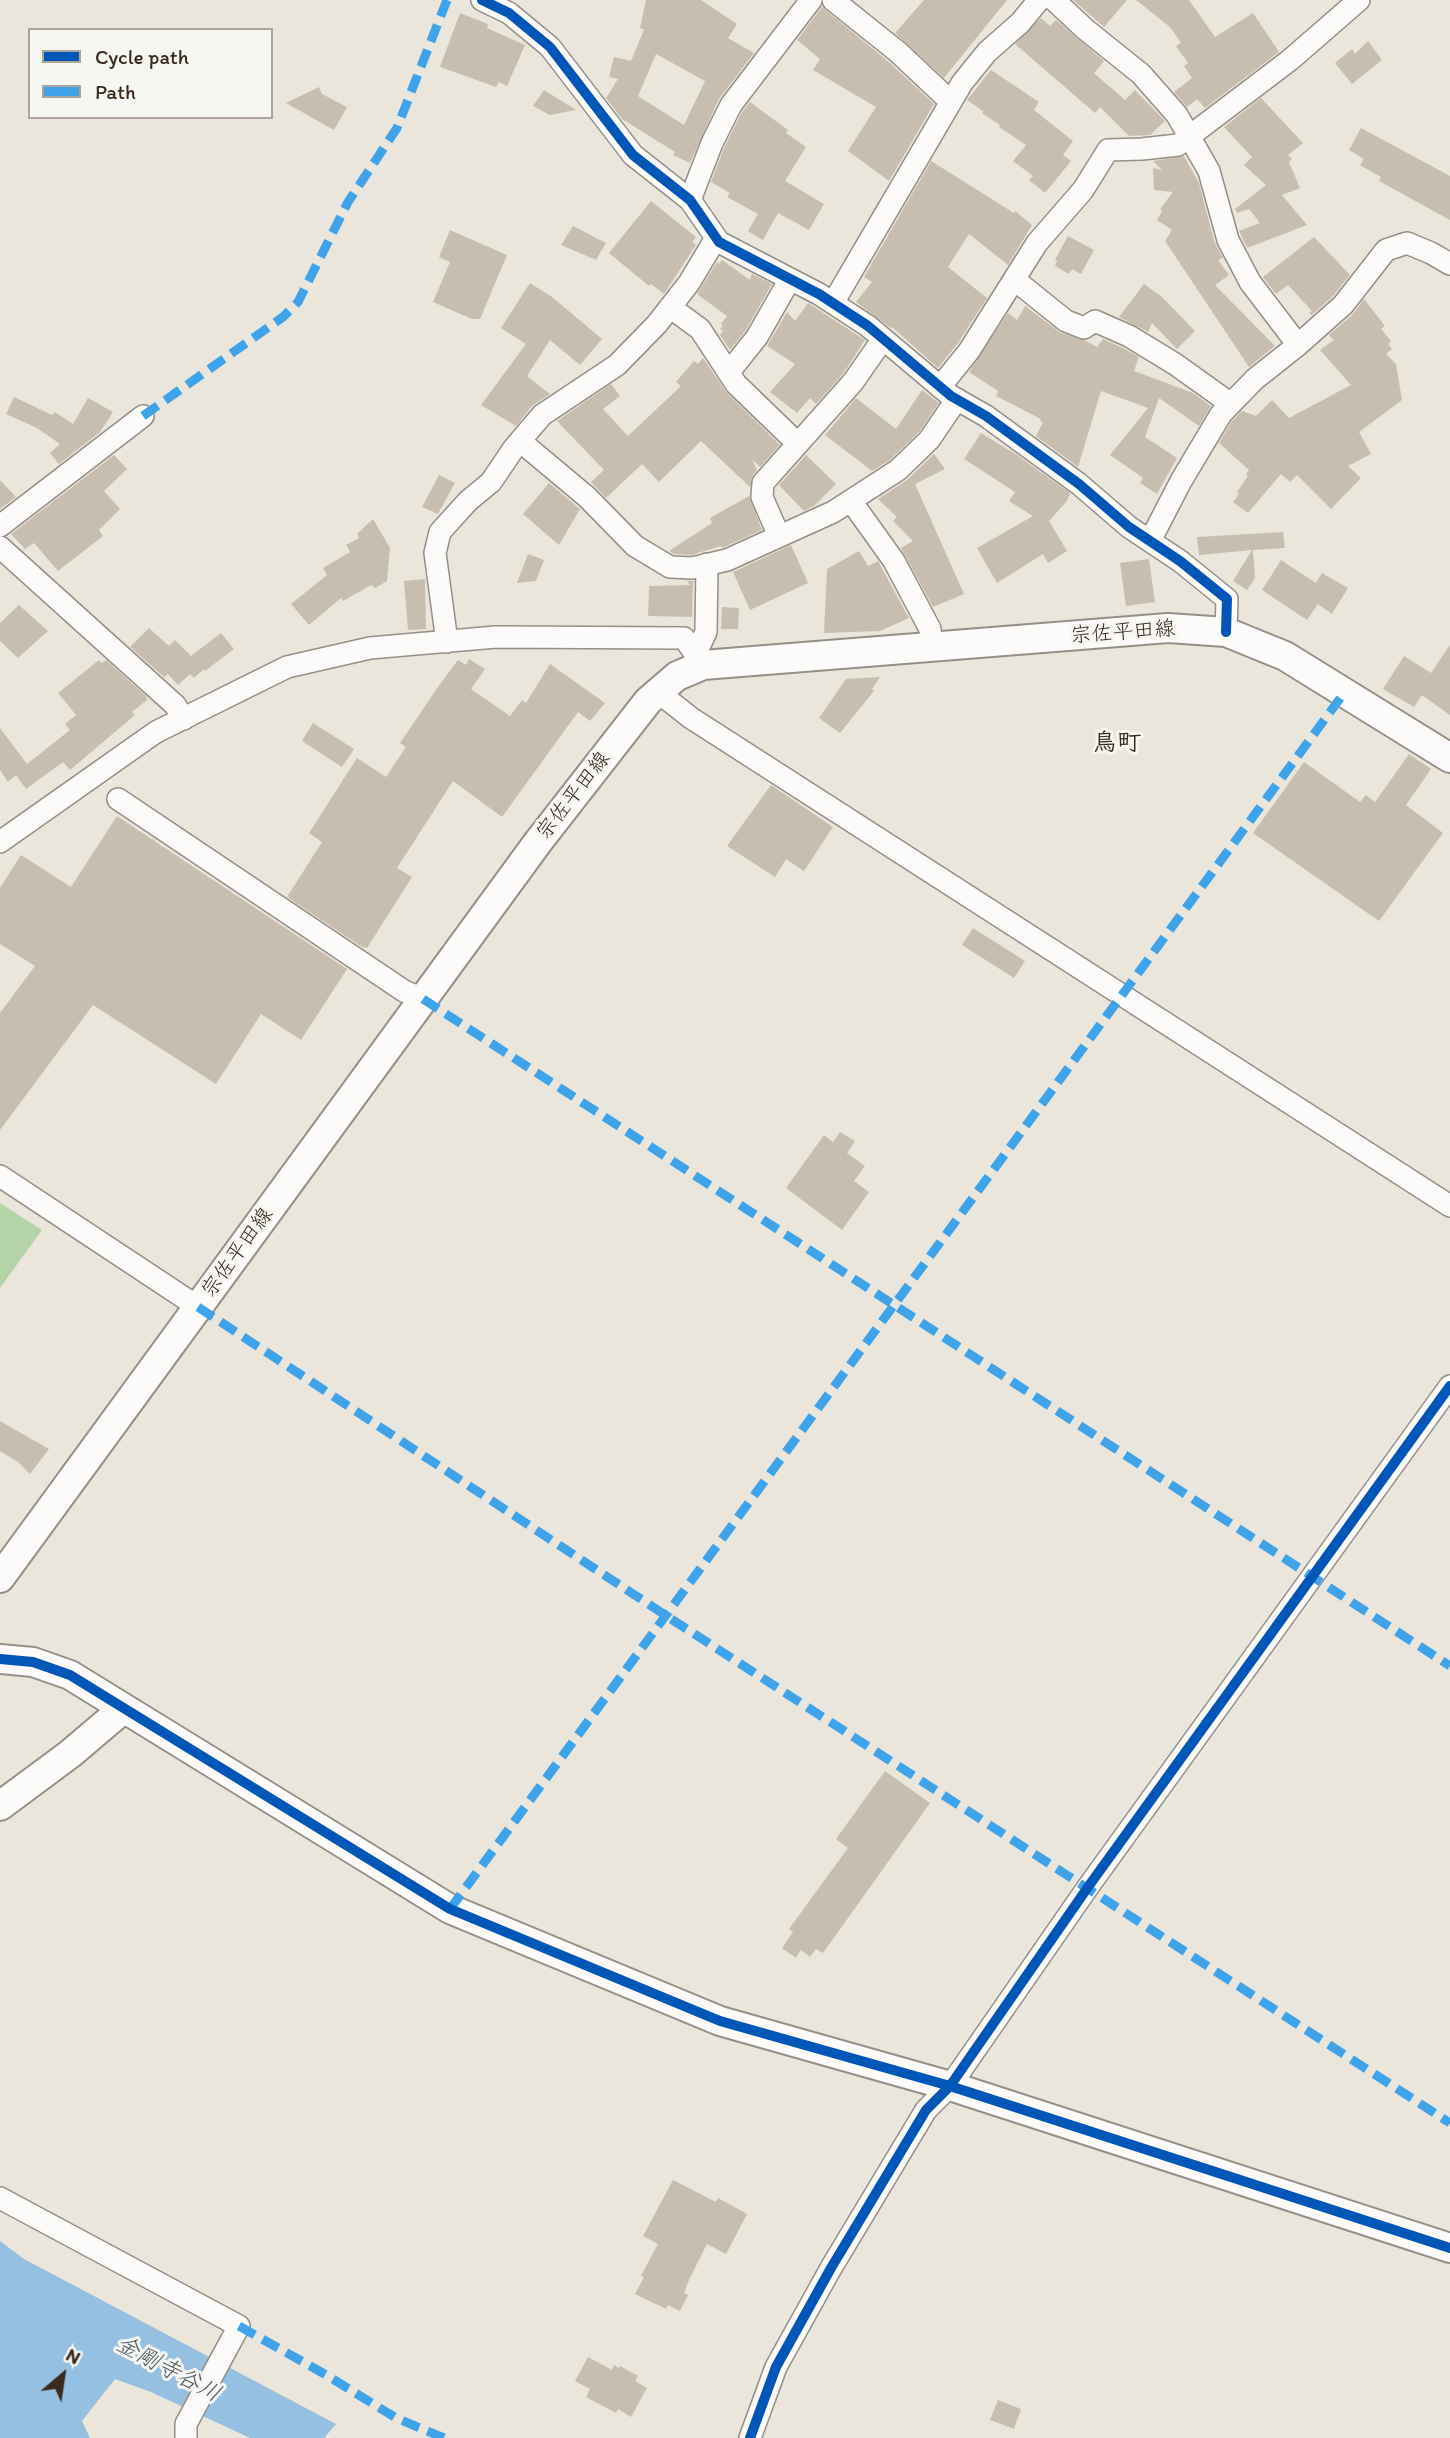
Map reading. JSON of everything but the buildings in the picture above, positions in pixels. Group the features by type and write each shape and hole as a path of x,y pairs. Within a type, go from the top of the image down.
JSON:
{"main road":[{"name":"宗佐平田線","path":"0,1578 538,842 648,701 700,659 932,648 1168,628 1226,632 1285,656 1450,758"},
{"path":"0,1659 33,1662 71,1675 450,1909 720,2021 950,2086 1450,2248"},
{"path":"0,1806 70,1754 123,1709"}],"street":[{"path":"482,0 509,13 550,47 633,155 690,200 719,242 833,303 868,326 948,393 986,416 1079,484 1129,527 1180,561 1227,599 1226,632"},
{"path":"690,200 712,143 731,105 811,0"},
{"path":"833,0 898,51 951,102"},
{"path":"833,303 962,83 987,52 1020,23 1039,0"},
{"path":"1054,0 1141,74 1177,115 1209,171 1228,240 1250,282 1298,345"},
{"path":"520,441 587,497 635,546 670,567 692,568 727,560 833,512 898,470 929,440 969,351 1037,243 1083,190 1108,150 1178,145 1290,61 1359,0"},
{"path":"447,642 435,553 440,532 491,482 542,415 617,365 657,324 689,283 716,238"},
{"path":"1150,541 1181,481 1221,414 1255,379 1343,305 1386,250 1407,243 1450,264"},
{"path":"729,372 757,337 790,279"},
{"path":"1015,280 1066,321 1084,328 1095,321 1129,335 1175,363 1231,404"},
{"path":"670,307 700,329 736,384 797,443"},
{"path":"779,536 762,497 763,483 853,382 883,339"},
{"path":"0,526 142,416"},
{"path":"851,500 894,561 930,629 932,648"},
{"path":"0,547 176,705 184,719"},
{"path":"700,659 706,632 707,564"},
{"path":"4,832 156,732 287,667 370,648 496,637 684,638 700,659"},
{"path":"659,692 703,725 1450,1206"},
{"path":"118,799 404,991 423,999"},
{"path":"0,1176 198,1307"},
{"path":"750,2438 776,2367 831,2268 926,2110 950,2086 1088,1887 1450,1386"},
{"path":"0,2198 239,2326 186,2431"}],"green space":[{"path":"0,1203 42,1230 0,1288"}],"water":[{"name":"金剛寺谷川","path":"0,2241 24,2259 336,2424 324,2438 250,2438 151,2392 115,2379 82,2421 90,2438 0,2438"}],"marked path":[{"path":"143,416 283,317 298,302 348,202 397,128 447,0"},
{"path":"450,1909 1344,693"},
{"path":"423,999 1450,1666"},
{"path":"198,1307 665,1615 1450,2123"},
{"path":"239,2326 396,2418 444,2438"}],"cycle path":[{"path":"482,0 509,13 550,47 633,155 690,200 719,242 819,294 868,326 951,396 986,416 1079,484 1129,527 1180,561 1227,599 1226,632"},
{"path":"750,2438 776,2367 831,2268 926,2110 950,2086 1088,1887 1450,1386"},
{"path":"0,1659 33,1662 70,1675 450,1909 720,2021 950,2086 1450,2248"}],"district":[{"name":"鳥町","path":"1117,744"}]}
